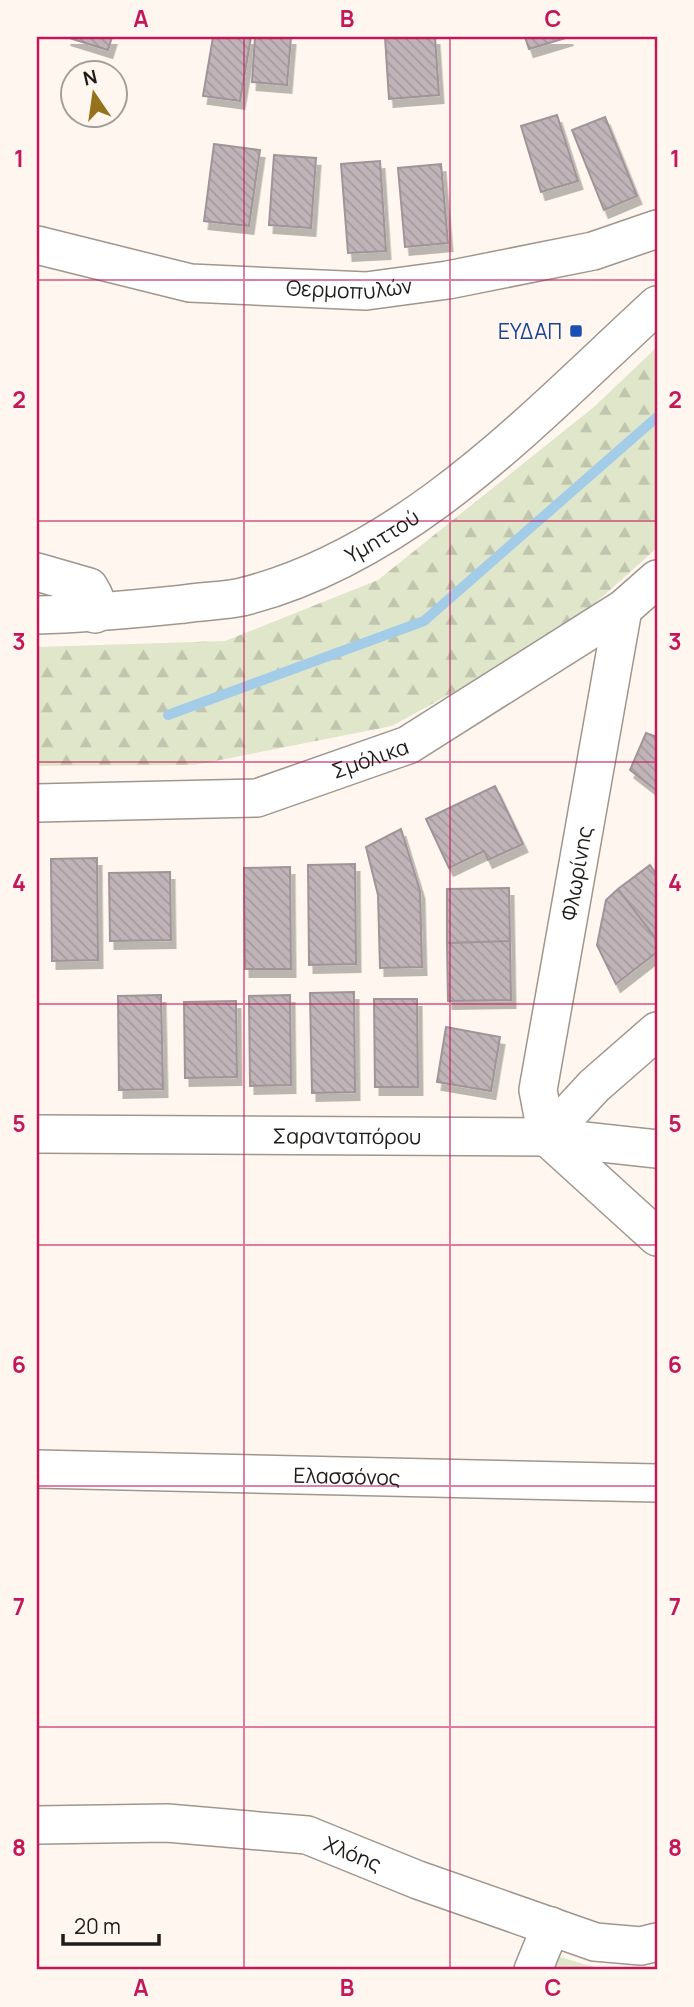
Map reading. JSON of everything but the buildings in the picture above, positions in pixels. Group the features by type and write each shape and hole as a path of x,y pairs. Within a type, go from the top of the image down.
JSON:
{"street":[{"name":"Θερμοπυλών","path":"37,245 190,283 366,291 448,280 593,251 657,229"},
{"name":"Υμηττού","path":"37,615 95,614 242,597 320,569 392,532 482,465 657,305"},
{"path":"37,572 89,587 94,596 95,614"},
{"name":"Σμόλικα","path":"37,803 257,798 408,745 623,609 657,579"},
{"name":"Φλωρίνης","path":"547,1138 538,1090 623,609"},
{"path":"657,1031 594,1086 547,1138 657,1237"},
{"name":"Σαρανταπόρου","path":"37,1134 547,1138 655,1146"},
{"name":"Ελασσόνος","path":"37,1469 657,1483"},
{"name":"Χλόης","path":"37,1825 167,1823 307,1835 418,1880 595,1942 640,1946 657,1942"},
{"path":"533,1970 551,1926"}],"green space":[{"path":"657,347 657,548 563,632 392,726 195,765 37,766 37,647 225,641 378,580 595,406"},
{"path":"529,1948 594,1967 657,1967 657,1970 523,1970"}],"waterway":[{"path":"168,715 424,621 657,417"}],"place":[{"name":"ΕΥΔΑΠ","path":"576,331"}]}
